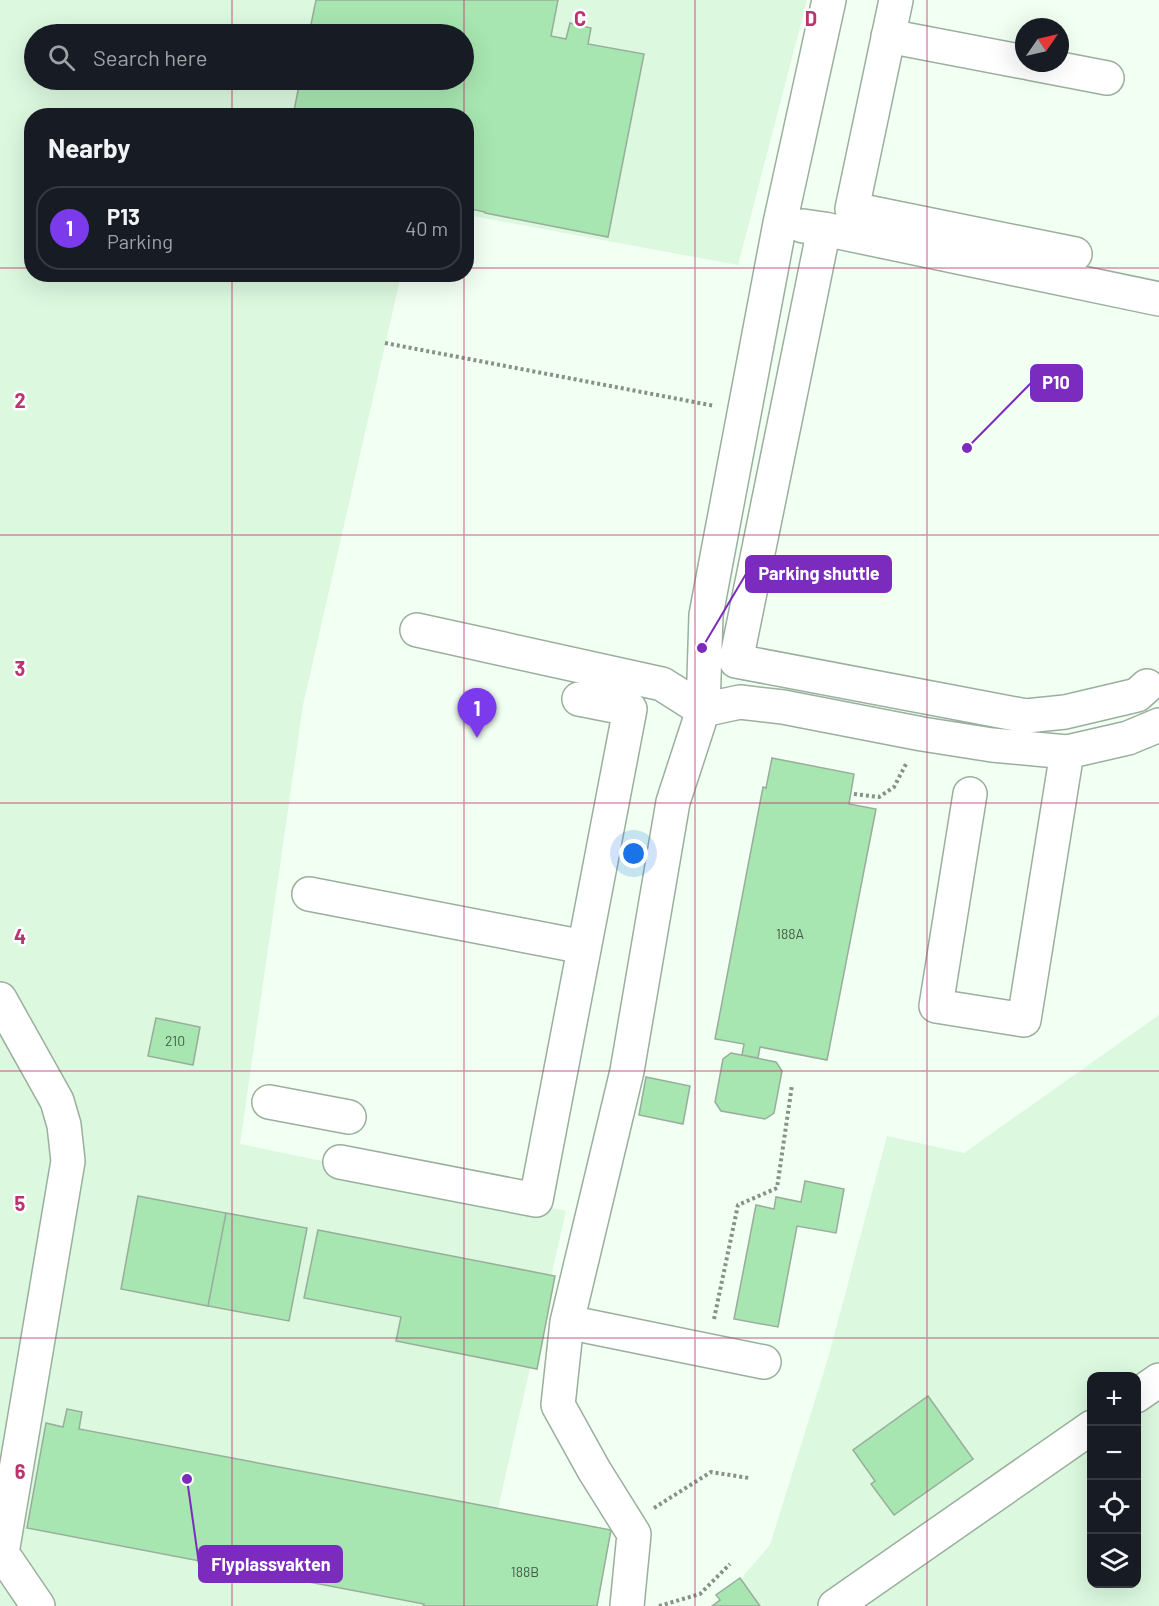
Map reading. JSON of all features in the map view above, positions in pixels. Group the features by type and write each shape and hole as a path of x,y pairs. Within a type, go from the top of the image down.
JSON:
{"street":[{"path":"627,1606 634,1534 594,1470 558,1405 567,1322 627,1071 674,802 703,710 706,615 780,223 829,0"},
{"path":"896,0 852,209 1075,254"},
{"path":"888,36 1015,60"},
{"path":"1069,71 1107,78"},
{"path":"780,223 1159,299"},
{"path":"824,230 736,661 1026,716 1065,712 1137,695 1147,686"},
{"path":"417,630 662,684 703,710 740,702 783,707 931,736 992,745 1067,752 1128,738 1159,725"},
{"path":"340,1162 536,1200 630,709 579,699"},
{"path":"970,794 936,1006 1024,1020 1067,752"},
{"path":"309,894 584,947"},
{"path":"0,999 57,1101 64,1125 68,1161 3,1553 38,1606"},
{"path":"269,1102 349,1117"},
{"path":"567,1322 764,1362"},
{"path":"1141,1393 1159,1380"},
{"path":"835,1606 1087,1430"}],"path":[{"path":"385,343 726,408"},
{"path":"854,794 879,797 894,787 931,736"},
{"path":"707,1350 738,1205 777,1188 792,1085"},
{"path":"628,1525 711,1472 748,1478"},
{"path":"659,1606 700,1594 730,1564"}],"shaded area":[{"path":"0,0 807,0 738,265 474,216 474,108 24,108 24,282 399,282 303,705 240,1144 566,1211 498,1508 557,1606 0,1606"},
{"path":"1159,1015 1159,1606 733,1606 744,1575 770,1545 829,1355 887,1136 964,1153"}],"building":[{"path":"316,0 558,0 551,36 566,39 570,23 591,28 588,44 644,54 608,237 474,210 474,108 295,108 298,90 474,90 474,24 311,24"},
{"path":"772,758 854,774 849,804 876,809 827,1060 760,1047 758,1058 742,1055 744,1044 715,1039 763,787 766,788"},
{"path":"156,1018 200,1027 193,1065 148,1056"},
{"path":"731,1053 776,1062 782,1071 774,1113 765,1119 721,1111 715,1102 723,1059"},
{"path":"646,1077 690,1086 683,1124 639,1115"},
{"path":"805,1181 844,1189 836,1233 797,1226 778,1327 734,1319 756,1205 774,1209 776,1197 801,1202"},
{"path":"138,1196 226,1213 208,1306 121,1289"},
{"path":"226,1213 307,1228 289,1321 208,1306"},
{"path":"318,1230 555,1276 537,1369 396,1341 401,1317 304,1298"},
{"path":"928,1396 973,1459 894,1515 871,1484 875,1481 853,1450"},
{"path":"67,1409 82,1412 79,1429 611,1530 597,1606 423,1606 424,1604 27,1528 46,1423 63,1427"},
{"path":"740,1578 760,1606 712,1606 720,1600 716,1595"}],"place":[{"name":"P10","path":"967,448"},
{"name":"Parking shuttle","path":"702,648"},
{"name":"P13","path":"477,738"},
{"name":"Flyplassvakten","path":"187,1479"}]}
